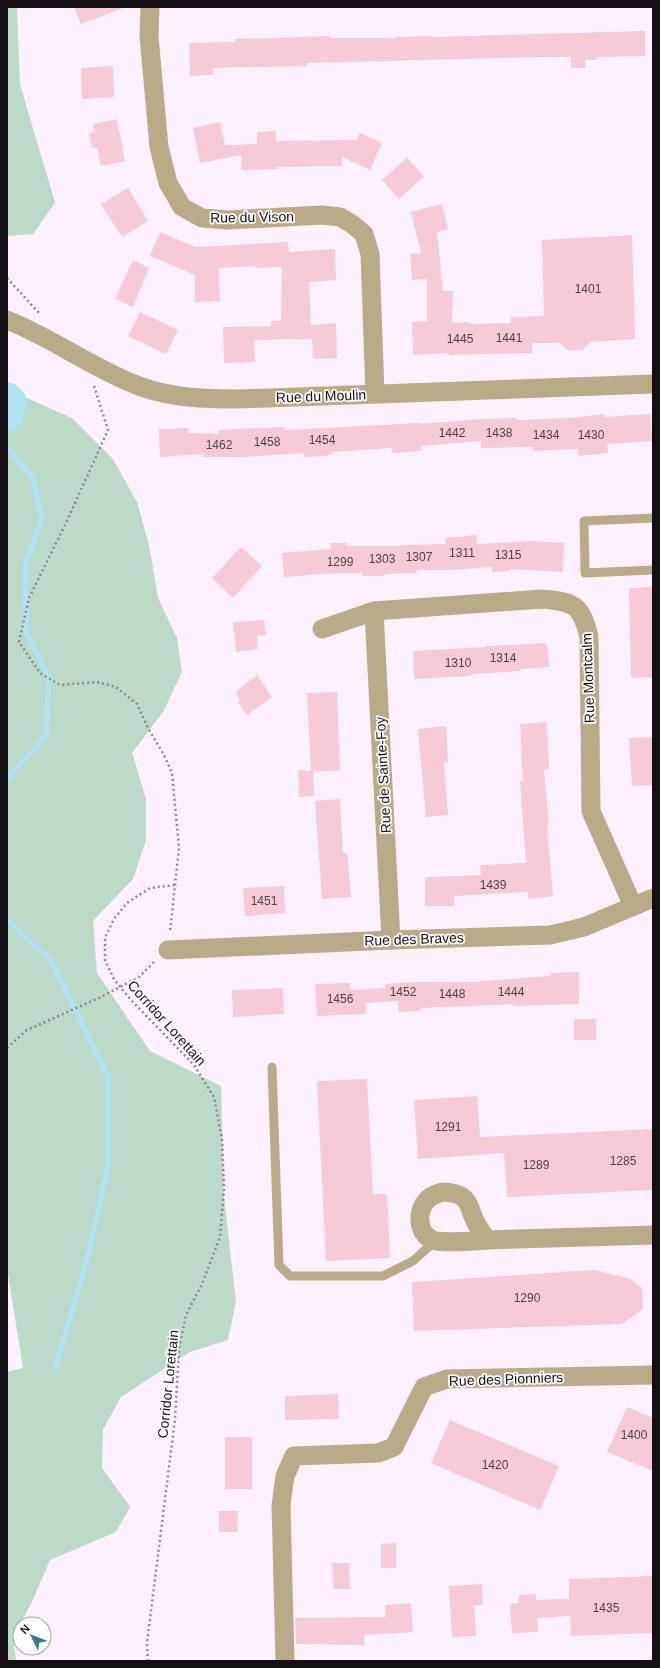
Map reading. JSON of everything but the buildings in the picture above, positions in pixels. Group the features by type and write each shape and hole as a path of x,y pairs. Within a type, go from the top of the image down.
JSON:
{"street":[{"name":"Rue du Vison","path":"150,7 149,36 159,147 168,183 182,207 202,218 228,220 322,215 340,217 352,224 364,234 370,254 375,394"},
{"name":"Rue du Moulin","path":"7,320 45,337 116,376 140,386 163,393 188,397 238,399 653,384"},
{"name":"Rue Montcalm","path":"322,629 374,611 542,599 562,601 578,608 585,622 589,637 591,811 633,906"},
{"name":"Rue de Sainte-Foy","path":"374,611 391,940"},
{"name":"Rue des Braves","path":"168,950 391,940 550,935 584,927 653,898"},
{"path":"487,1240 475,1221 471,1208 466,1200 456,1194 443,1192 435,1194 428,1199 423,1206 420,1215 420,1224 423,1233 435,1240 487,1240 653,1235"},
{"name":"Rue des Pionniers","path":"285,1661 281,1505 285,1476 294,1456 378,1453 394,1447 424,1387 447,1379 653,1375"}],"lane":[{"path":"653,518 584,521 585,573 653,570"},
{"path":"272,1067 279,1265 290,1276 383,1276 413,1261 435,1240"}],"path":[{"path":"7,278 45,320 45,337"},
{"path":"7,1048 27,1030 64,1015 139,977 168,950 179,848 172,773 164,755 148,728 137,704 116,687 97,682 60,686 40,672 19,642 29,598 66,523 108,430 92,380 99,367"},
{"name":"Corridor Lorettain","path":"148,1661 147,1643 175,1419 180,1349 186,1315 202,1284 220,1237 224,1189 222,1139 214,1096 194,1065 114,979 105,960 105,938 114,919 127,903 150,888 175,885"}],"green space":[{"path":"7,7 17,7 20,84 55,203 33,234 7,236"},
{"path":"7,389 72,418 113,459 137,502 149,545 158,598 177,638 182,672 163,712 132,753 146,799 146,840 133,879 93,921 97,973 150,1051 221,1086 224,1197 236,1301 228,1340 190,1352 121,1397 103,1430 102,1468 130,1507 116,1532 50,1560 24,1616 12,1616 12,1656 15,1656 16,1661 7,1661 7,1372 23,1368 7,1268"}],"waterway":[{"path":"7,399 10,402 7,415"},
{"path":"7,448 33,478 42,519 25,565 26,632 49,678 46,735 7,779"},
{"path":"7,920 51,960 108,1077 108,1165 88,1256 55,1369"}]}
